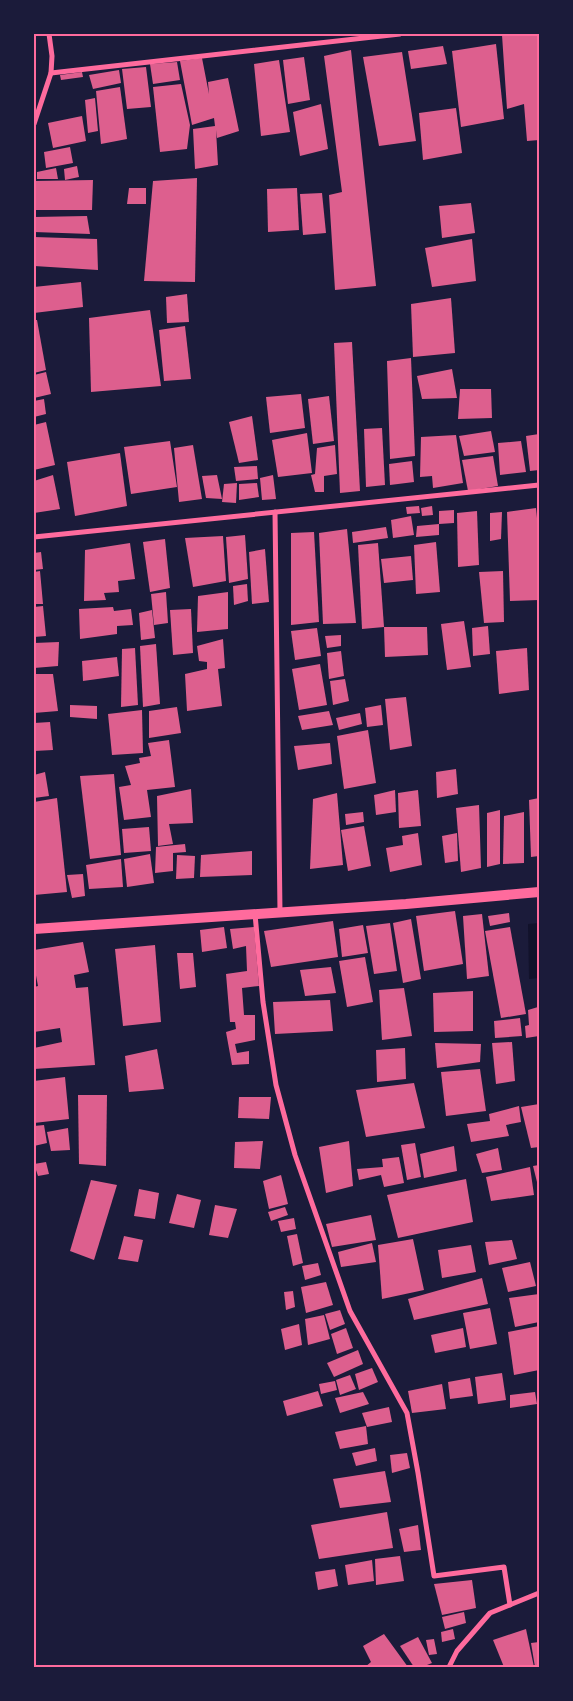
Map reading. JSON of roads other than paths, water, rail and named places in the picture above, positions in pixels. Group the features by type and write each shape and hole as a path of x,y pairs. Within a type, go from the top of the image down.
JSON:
{"main road":[{"path":"34,929 406,904 539,892"}],"street":[{"path":"34,124 50,73 52,56 49,34"},
{"path":"50,73 400,34"},
{"path":"34,537 539,485"},
{"path":"275,512 280,912"},
{"path":"256,914 263,1002 276,1085 290,1138 350,1311 407,1413 434,1576 504,1567 510,1605"},
{"path":"449,1667 457,1651 490,1613 539,1593"}]}
